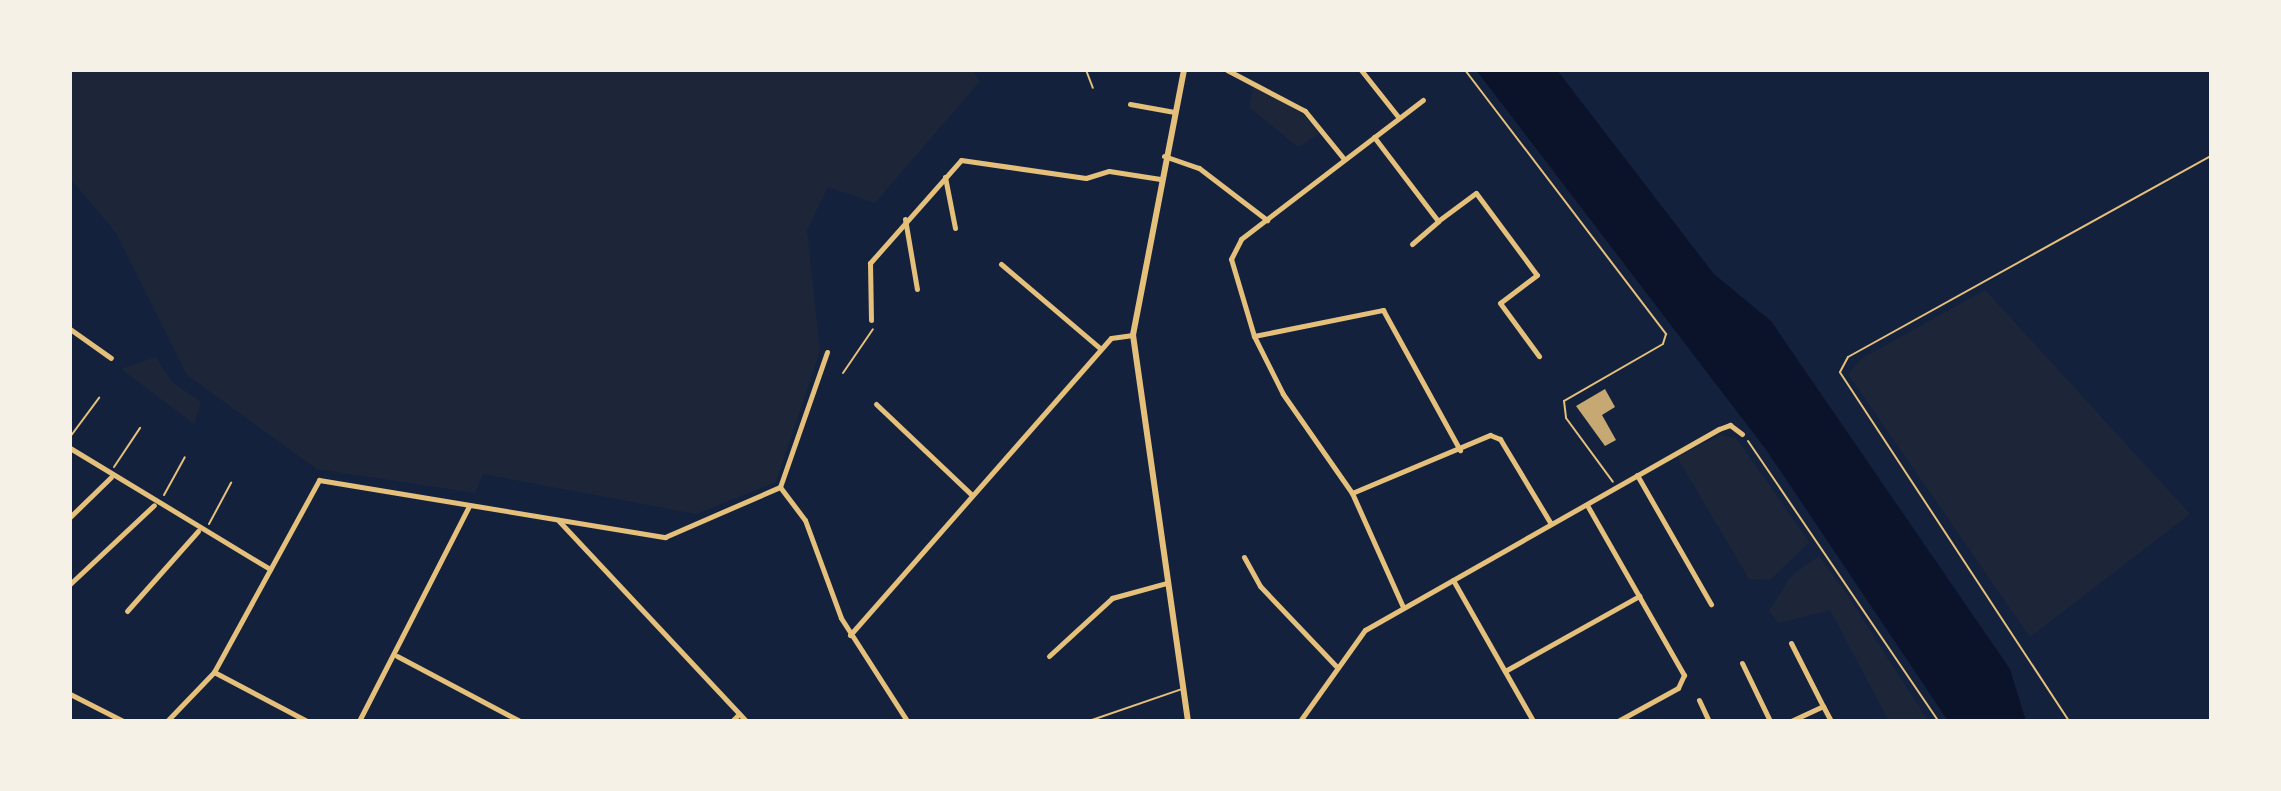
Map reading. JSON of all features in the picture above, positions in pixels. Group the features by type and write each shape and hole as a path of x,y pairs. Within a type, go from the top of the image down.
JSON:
{"main road":[{"path":"1184,70 1164,156 1133,335 1188,721"}],"street":[{"path":"1227,70 1305,111 1344,159"},
{"path":"1361,70 1399,118"},
{"path":"1403,607 1352,493 1283,394 1254,336 1231,259 1241,239 1423,100"},
{"path":"1130,104 1174,112"},
{"path":"1374,137 1438,221"},
{"path":"1164,156 1199,168 1267,220"},
{"path":"871,320 870,263 944,176 976,157 1075,177 1121,171 1160,179"},
{"path":"944,176 955,228"},
{"path":"1412,244 1476,193 1537,275 1500,303 1539,356"},
{"path":"905,219 917,289"},
{"path":"1001,264 1101,349"},
{"path":"1254,336 1383,310 1460,450"},
{"path":"70,329 111,358"},
{"path":"850,635 1111,338 1133,335"},
{"path":"167,721 214,672 319,480 665,537 780,487 827,352"},
{"path":"876,404 972,495"},
{"path":"1300,721 1336,666 1365,630 1725,426 1742,434"},
{"path":"1352,493 1490,435 1500,439 1551,524"},
{"path":"71,450 155,506 270,569"},
{"path":"1637,475 1711,604"},
{"path":"70,517 110,476"},
{"path":"780,487 805,520 850,635 907,721"},
{"path":"1587,505 1683,682 1618,721"},
{"path":"70,584 155,506"},
{"path":"359,721 397,656 469,506"},
{"path":"557,520 746,721"},
{"path":"127,611 200,532"},
{"path":"1244,557 1260,586 1336,666"},
{"path":"1453,580 1533,721"},
{"path":"1049,656 1112,598 1167,583"},
{"path":"1505,671 1639,596"},
{"path":"1791,643 1831,721"},
{"path":"397,656 520,721"},
{"path":"1742,663 1770,721"},
{"path":"214,672 307,721"},
{"path":"70,694 123,721"},
{"path":"1699,700 1709,721"},
{"path":"1791,721 1823,706"},
{"path":"732,721 739,714"}],"lane":[{"path":"1089,721 1183,689"}],"path":[{"path":"1086,70 1093,88"},
{"path":"1465,70 1666,334 1663,344 1564,401 1566,418 1616,487"},
{"path":"2069,721 1840,372 1848,357 2211,156"},
{"path":"843,373 873,330 871,320"},
{"path":"70,437 99,398"},
{"path":"110,476 140,428"},
{"path":"1742,434 1938,721"},
{"path":"155,506 185,457"},
{"path":"200,532 231,483"}],"shaded area":[{"path":"70,70 972,70 980,81 875,203 828,187 807,230 820,351 776,482 696,514 483,474 475,493 317,469 187,375 116,233 70,178"},
{"path":"1476,70 1557,70 1714,274 1771,321 2010,669 2026,721 1948,721 1767,451"},
{"path":"1254,83 1304,115 1319,134 1298,147 1249,107"},
{"path":"1985,290 2190,514 2030,637 1848,374 1861,359"},
{"path":"156,357 172,382 201,402 194,424 121,369"},
{"path":"1721,435 1736,438 1809,542 1770,580 1749,579 1677,457"},
{"path":"1819,556 1928,721 1889,721 1830,610 1778,623 1769,611 1791,576"}],"building":[{"path":"1605,389 1615,407 1602,415 1616,440 1605,446 1576,406"}]}
